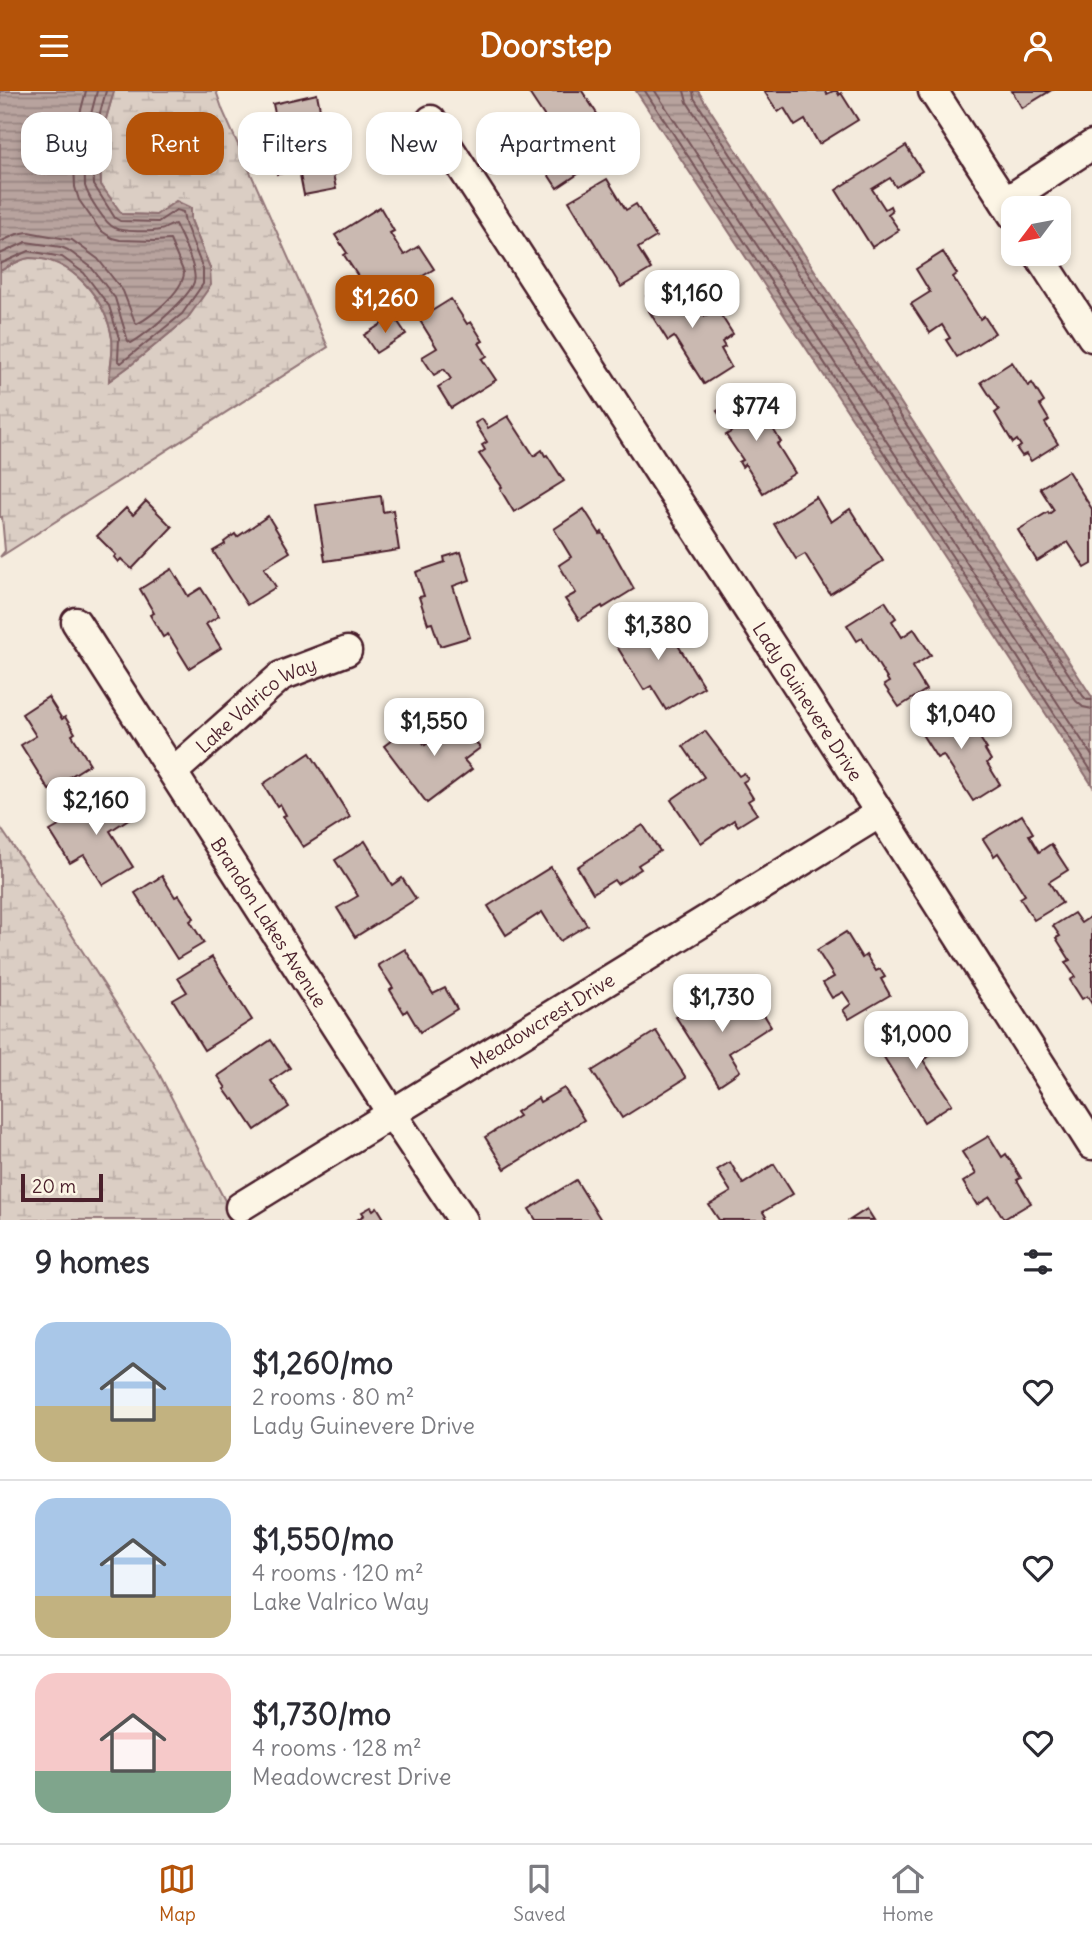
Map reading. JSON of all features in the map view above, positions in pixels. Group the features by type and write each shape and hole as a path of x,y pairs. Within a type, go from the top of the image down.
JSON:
{"street":[{"path":"933,91 1001,196"},
{"path":"1025,196 1092,145"},
{"name":"Lady Guinevere Drive","path":"462,169 1092,1145"},
{"path":"1046,266 1092,337"},
{"name":"Brandon Lakes Avenue","path":"76,622 463,1220"},
{"name":"Lake Valrico Way","path":"173,772 281,676 347,651"},
{"name":"Meadowcrest Drive","path":"240,1207 880,813"}],"green space":[{"path":"114,91 216,91 223,112 126,112 126,175 224,175 224,113 238,145 238,175 251,175 328,347 0,557 5,551 0,517 0,271 25,259 44,259 59,264 84,283 102,309 112,338 109,381 187,319 210,268 191,220 191,208 156,215 121,214 101,185 101,175 112,175 112,112 108,112"},
{"path":"0,827 152,1060 235,1220 0,1220"}],"water":[{"path":"0,91 114,91 108,112 21,112 21,175 101,175 101,185 122,214 156,215 176,201 191,208 191,220 210,268 211,285 187,319 109,381 112,338 102,309 84,283 59,265 44,260 25,259 0,271"},
{"path":"636,91 698,91 1092,697 1092,785 948,563"}],"building":[{"path":"582,91 596,112 542,112 529,93"},
{"path":"764,91 825,91 827,94 837,91 858,120 819,144 805,120 795,126 784,108 778,112"},
{"path":"1012,91 1050,91 1022,108"},
{"path":"317,94 321,112 275,112 273,104"},
{"path":"906,146 922,171 896,187 890,178 872,189 885,209 890,206 892,211 888,214 899,230 872,247 836,190"},
{"path":"300,175 333,175 336,189 304,195"},
{"path":"548,175 576,175 557,188"},
{"path":"607,179 626,210 636,204 656,237 638,248 651,269 621,287 569,201"},
{"path":"380,207 394,231 390,233 404,255 419,246 434,269 377,305 344,255 347,253 335,235"},
{"path":"943,252 957,274 953,277 980,319 984,316 995,333 957,357 946,340 950,338 942,325 930,333 911,304 930,292 916,269"},
{"path":"667,283 674,295 687,287 705,316 717,309 733,334 722,342 725,347 721,349 731,367 704,384 674,337 668,341 649,311 653,308 646,296"},
{"path":"451,299 467,324 471,322 483,341 479,343 487,356 482,359 496,380 451,408 438,387 451,379 444,369 434,375 422,357 437,348 419,319"},
{"path":"394,316 406,334 376,353 364,335"},
{"path":"1012,362 1028,386 1032,383 1044,402 1040,405 1049,420 1045,423 1058,444 1031,461 1017,449 1021,446 1017,440 1013,443 995,413 999,410 981,382"},
{"path":"745,394 750,401 754,398 757,403 752,405 758,415 763,412 781,442 777,444 795,473 763,493 745,464 742,467 739,462 743,460 726,435 731,432 717,411"},
{"path":"508,416 534,456 542,450 564,481 514,512 500,489 502,487 479,454 485,450 482,445 487,442 475,423 482,419 488,428"},
{"path":"1068,471 1092,509 1092,564 1085,568 1068,542 1037,561 1018,530 1054,510 1040,488"},
{"path":"381,496 383,512 393,510 399,550 325,561 316,505"},
{"path":"816,497 831,522 850,509 883,561 830,594 805,554 796,559 774,524"},
{"path":"146,501 172,527 132,569 121,559 118,562 114,557 116,555 97,536 126,508 133,515"},
{"path":"584,509 600,534 602,532 634,589 579,620 565,599 576,593 559,565 571,557 554,529"},
{"path":"268,516 290,552 264,568 276,587 247,605 213,551 235,534 237,537"},
{"path":"461,552 470,580 453,586 470,637 440,646 432,623 428,624 419,597 424,596 416,572 445,562 444,557"},
{"path":"172,569 188,596 201,588 219,616 206,624 221,648 189,668 168,634 163,637 150,615 154,613 140,589"},
{"path":"885,601 896,618 892,621 902,637 914,629 931,655 912,667 926,690 899,707 884,685 889,682 862,638 857,641 847,625"},
{"path":"649,613 665,639 671,634 704,687 666,710 651,686 644,690 616,645 626,638 622,630"},
{"path":"48,697 62,719 65,717 75,733 72,735 90,764 49,790 21,745 36,736 22,714"},
{"path":"956,704 987,749 985,750 991,760 987,763 1000,784 973,801 943,755 937,758 918,728"},
{"path":"460,719 480,748 464,760 472,769 427,803 384,746 411,726 425,745"},
{"path":"705,731 739,776 744,773 748,779 743,782 753,798 748,801 757,814 738,826 734,820 701,843 671,800 704,777 683,746"},
{"path":"310,753 350,817 303,847 283,816 286,815 280,804 277,806 263,784"},
{"path":"112,790 130,818 110,831 133,867 103,885 84,855 70,863 50,831"},
{"path":"1022,815 1033,833 1029,835 1039,852 1051,844 1068,870 1049,882 1062,903 1034,920 1020,898 1025,895 998,853 994,856 983,839"},
{"path":"643,825 660,851 638,865 641,869 617,884 614,880 593,893 577,867"},
{"path":"365,841 392,885 402,878 416,899 355,937 337,908 358,896 335,860"},
{"path":"551,867 587,925 560,941 542,912 506,935 488,906"},
{"path":"162,876 175,897 179,895 194,918 190,921 204,943 177,959 135,893"},
{"path":"1074,913 1081,923 1090,917 1092,920 1092,1004 1087,996 1082,999 1070,980 1075,977 1065,962 1070,960 1056,938 1060,936 1053,926"},
{"path":"846,932 862,958 866,955 876,971 880,969 885,977 881,979 890,995 849,1019 843,1010 851,1004 843,992 832,998 823,983 834,977 817,950"},
{"path":"405,949 433,994 445,988 457,1009 420,1032 407,1010 404,1013 390,990 393,988 378,965"},
{"path":"212,957 252,1020 204,1050 173,1000 187,992 178,978"},
{"path":"753,997 771,1026 729,1053 740,1071 719,1085 676,1017 704,999 717,1019"},
{"path":"921,1023 938,1051 923,1060 952,1104 924,1122 879,1049"},
{"path":"656,1031 686,1078 622,1118 592,1071"},
{"path":"271,1040 290,1068 271,1081 289,1107 255,1130 224,1089 226,1088 218,1076"},
{"path":"564,1088 584,1120 505,1169 485,1137 519,1116 516,1112 538,1098 540,1102"},
{"path":"989,1136 1002,1157 1006,1154 1021,1178 1017,1180 1031,1203 1004,1219 990,1197 977,1205 963,1182 976,1174 962,1152"},
{"path":"730,1162 743,1184 774,1164 793,1194 763,1212 768,1220 719,1220 709,1205 731,1192 717,1170"},
{"path":"576,1180 601,1220 536,1220 529,1209"},
{"path":"371,1207 373,1210 377,1207 385,1220 357,1220 364,1215 362,1212"},
{"path":"867,1209 874,1220 850,1220"}]}
